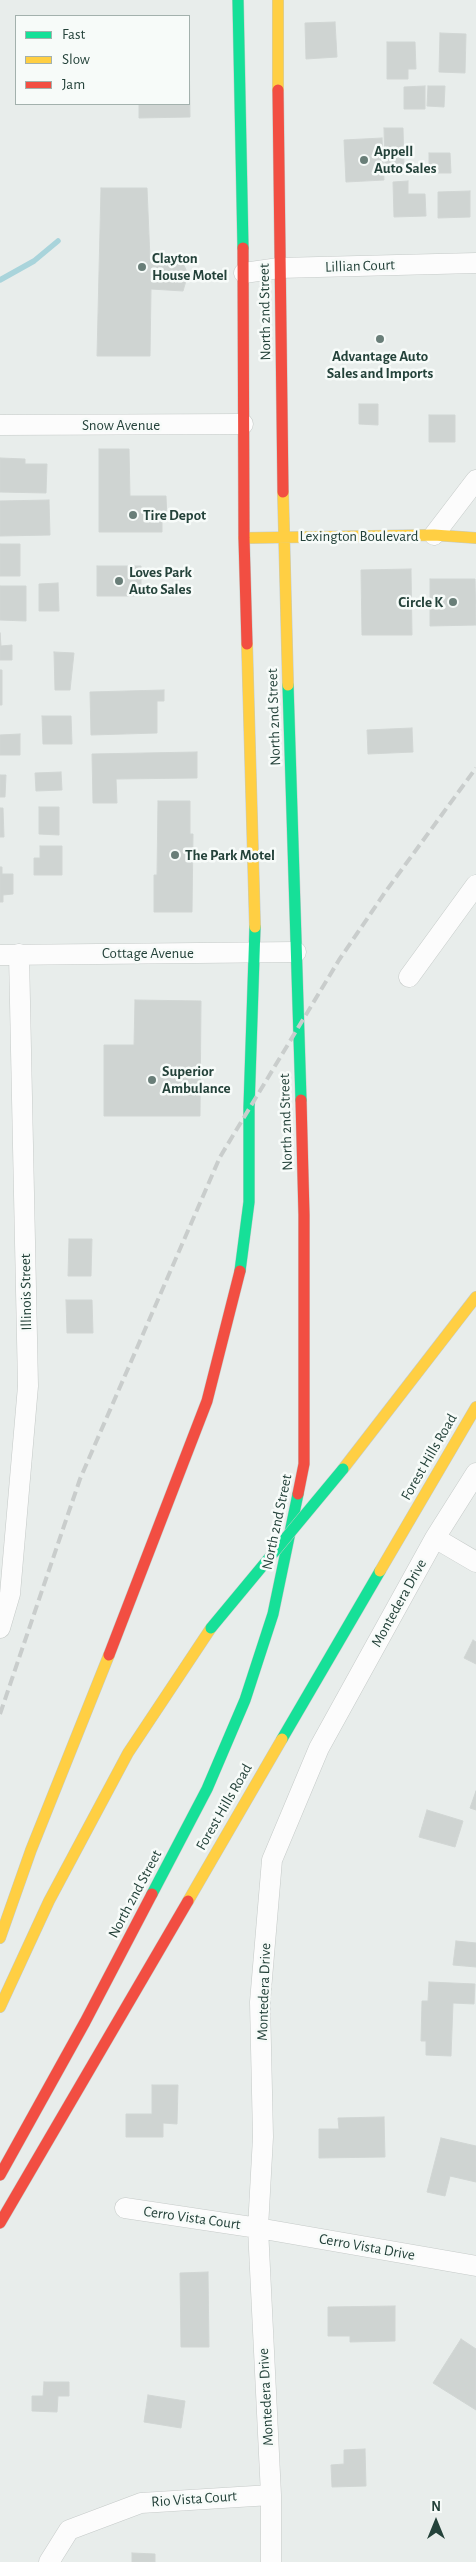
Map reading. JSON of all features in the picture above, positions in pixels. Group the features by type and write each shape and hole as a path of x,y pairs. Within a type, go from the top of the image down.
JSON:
{"main road":[{"name":"North 2nd Street","path":"0,1938 31,1850 141,1576 207,1401 238,1284 250,1202 249,1107 256,952 244,538 244,273 238,0"},
{"name":"North 2nd Street","path":"0,2175 85,2022 207,1789 245,1700 273,1614 304,1464 304,1215 284,536 279,268 278,0"},
{"name":"Lexington Boulevard","path":"244,538 284,536 434,536"},
{"path":"434,536 476,538"},
{"path":"0,2007 49,1900 128,1753 211,1628 343,1470 476,1298"},
{"name":"Forest Hills Road","path":"0,2223 476,1407"}],"street":[{"name":"Lillian Court","path":"244,273 279,268 476,263"},
{"name":"Snow Avenue","path":"0,425 243,424"},
{"name":"Lexington Boulevard","path":"434,536 476,480"},
{"path":"408,977 476,885"},
{"name":"Cottage Avenue","path":"9,954 296,952"},
{"name":"Illinois Street","path":"0,1628 28,1386 9,954"},
{"name":"Montedera Drive","path":"271,2562 271,2495 258,2228 263,2136 260,2002 272,1860 319,1748 435,1538 476,1473"},
{"path":"435,1538 476,1562"},
{"name":"Cerro Vista Court","path":"125,2208 258,2228"},
{"name":"Cerro Vista Drive","path":"258,2228 476,2266"},
{"name":"Rio Vista Court","path":"49,2562 69,2530 141,2503 271,2495"}],"building":[{"path":"335,22 337,57 306,59 305,23"},
{"path":"440,33 466,34 465,73 439,72"},
{"path":"387,42 415,42 416,69 408,69 408,79 387,79"},
{"path":"425,86 425,109 404,109 404,87"},
{"path":"428,86 445,86 444,107 427,106"},
{"path":"139,105 190,105 190,117 139,118"},
{"path":"384,128 403,128 404,166 385,167"},
{"name":"Appell Auto Sales","path":"382,138 384,180 346,182 344,140"},
{"path":"429,153 450,153 451,173 429,173"},
{"path":"408,181 408,194 425,194 426,216 394,217 393,182"},
{"name":"Clayton House Motel","path":"101,188 147,188 150,259 181,259 188,274 183,291 151,289 150,356 97,356"},
{"path":"470,191 470,217 438,218 438,192"},
{"path":"359,404 378,404 378,425 359,424"},
{"path":"429,415 455,415 455,442 429,442"},
{"path":"99,449 129,449 130,496 166,496 167,519 162,519 162,532 99,532"},
{"path":"0,458 25,459 25,464 47,464 46,493 0,492"},
{"path":"49,500 50,535 0,536 0,501"},
{"path":"0,544 20,544 20,576 0,576"},
{"name":"Loves Park Auto Sales","path":"97,566 141,566 141,596 97,596"},
{"name":"Circle K","path":"411,569 412,635 362,635 361,570"},
{"name":"Circle K","path":"430,579 475,579 476,625 430,626"},
{"path":"58,583 59,611 39,611 39,584"},
{"path":"0,586 26,586 26,621 0,620"},
{"path":"0,633 1,646 12,645 12,660 0,660"},
{"path":"54,652 74,653 70,690 55,690"},
{"path":"0,670 2,670 2,705 0,705"},
{"path":"164,690 164,701 157,701 157,733 91,735 90,692"},
{"path":"42,716 71,716 72,744 43,744"},
{"path":"412,728 413,752 368,754 367,730"},
{"path":"20,734 20,755 0,755 0,735"},
{"path":"197,752 197,778 116,779 117,803 93,803 92,754"},
{"path":"61,772 62,790 36,791 35,773"},
{"path":"0,775 6,775 5,797 0,797"},
{"name":"The Park Motel","path":"158,801 190,801 190,834 193,834 192,912 154,912 154,875 157,875"},
{"path":"39,807 59,807 59,835 39,834"},
{"path":"0,808 3,808 4,837 0,837"},
{"path":"40,846 62,846 62,875 34,875 34,858 40,858"},
{"path":"0,867 2,867 2,874 13,874 13,894 3,895 3,902 0,902"},
{"name":"Superior Ambulance","path":"135,1000 201,1001 200,1116 104,1116 104,1045 134,1045"},
{"path":"69,1239 92,1239 91,1276 68,1276"},
{"path":"66,1300 92,1300 93,1333 67,1333"},
{"path":"473,1640 476,1642 476,1664 464,1658"},
{"path":"476,1791 476,1810 470,1808"},
{"path":"427,1810 463,1821 455,1847 419,1837"},
{"path":"456,1941 476,1943 476,1967 453,1965"},
{"path":"429,1982 475,1984 474,2004 453,2003 451,2056 426,2055 426,2041 421,2041 422,2001 428,2001"},
{"path":"152,2085 178,2085 177,2124 163,2123 163,2137 126,2137 126,2114 152,2114"},
{"path":"384,2117 385,2157 319,2158 319,2129 339,2129 338,2118"},
{"path":"441,2138 476,2146 476,2182 450,2176 445,2196 427,2192"},
{"path":"208,2272 209,2347 181,2347 180,2273"},
{"path":"395,2306 395,2341 350,2342 350,2336 328,2336 328,2307"},
{"path":"461,2339 476,2349 476,2410 433,2383"},
{"path":"44,2382 69,2382 69,2396 58,2396 57,2412 32,2411 32,2396 43,2396"},
{"path":"148,2395 185,2401 181,2428 144,2422"},
{"path":"365,2449 366,2486 332,2487 331,2465 344,2464 344,2450"},
{"path":"132,2553 155,2554 155,2562 132,2562"}],"waterway":[{"path":"0,280 34,261 58,241"}],"railway":[{"path":"0,1714 80,1479 220,1157 339,960 386,891 476,768"}],"traffic: fast":[{"path":"238,0 243,248"},
{"path":"288,685 301,1100"},
{"path":"240,1271 249,1202 249,1107 255,927"},
{"path":"211,1628 343,1469"},
{"path":"152,1894 207,1789 245,1700 273,1614 298,1494"},
{"path":"282,1739 380,1571"}],"traffic: slow":[{"path":"278,0 278,90"},
{"path":"283,492 288,685"},
{"path":"244,538 434,535 476,538"},
{"path":"247,644 255,927"},
{"path":"343,1469 476,1297"},
{"path":"380,1571 476,1407"},
{"path":"0,2007 49,1901 128,1753 211,1628"},
{"path":"0,1938 31,1850 109,1655"},
{"path":"188,1901 282,1739"}],"traffic: jam":[{"path":"278,90 283,492"},
{"path":"243,248 244,538 247,644"},
{"path":"298,1494 304,1464 304,1215 301,1100"},
{"path":"109,1655 207,1401 240,1271"},
{"path":"0,2175 85,2022 152,1894"},
{"path":"0,2223 188,1901"}],"place":[{"name":"Appell Auto Sales","path":"364,160"},
{"name":"Clayton House Motel","path":"142,267"},
{"name":"Advantage Auto Sales and Imports","path":"380,339"},
{"name":"Tire Depot","path":"133,515"},
{"name":"Loves Park Auto Sales","path":"119,581"},
{"name":"Circle K","path":"453,602"},
{"name":"The Park Motel","path":"175,855"},
{"name":"Superior Ambulance","path":"152,1080"}]}
